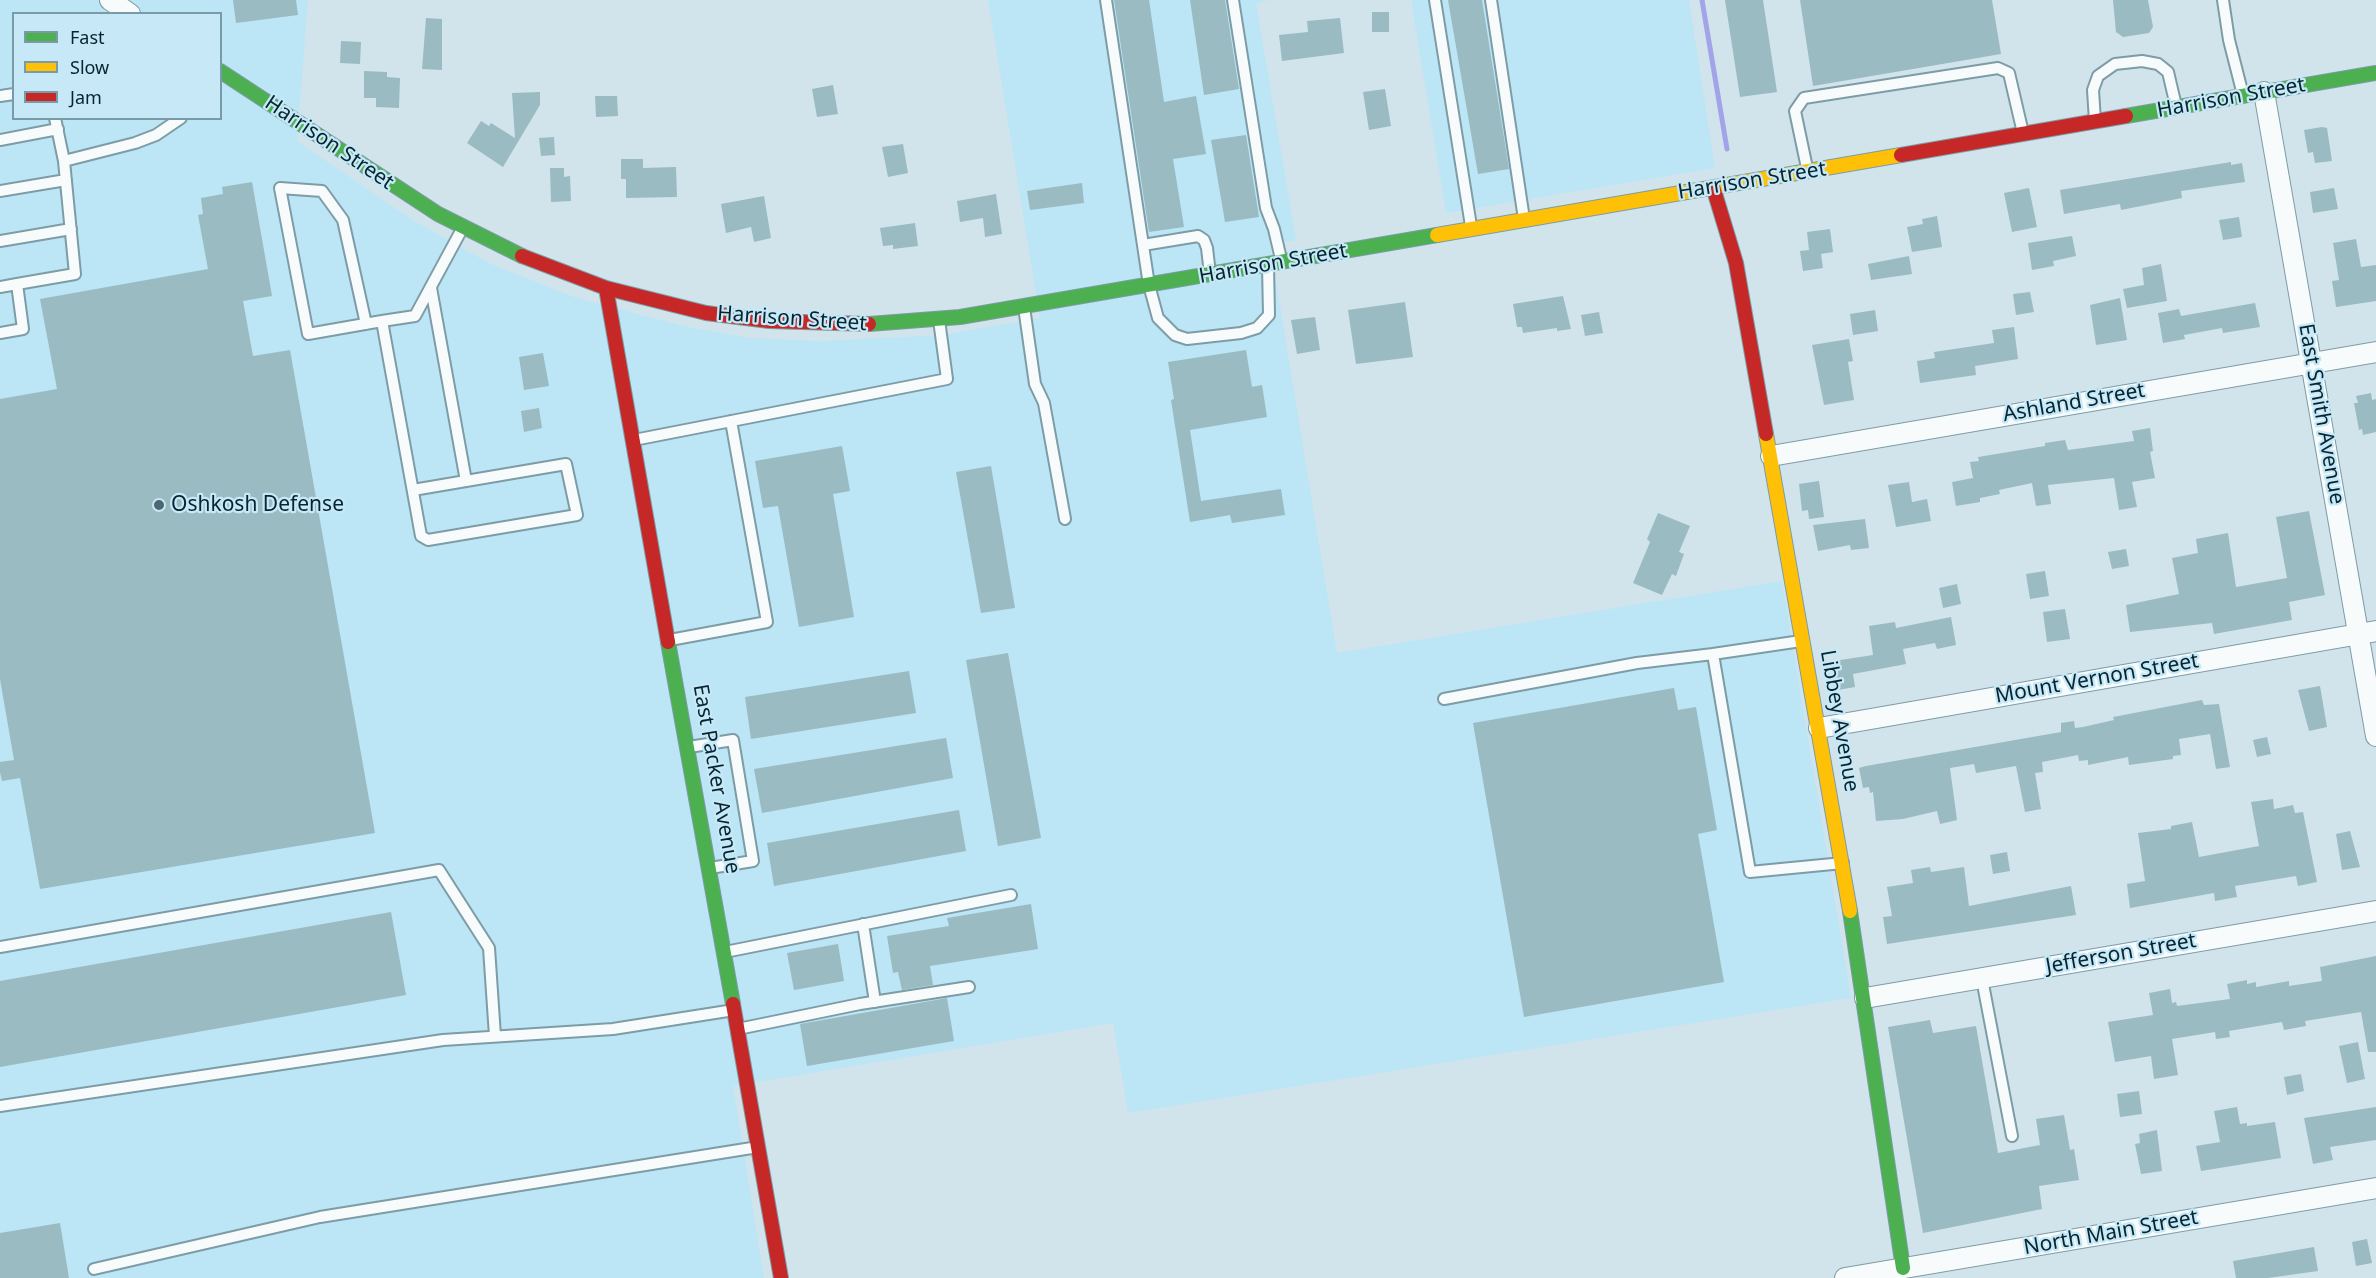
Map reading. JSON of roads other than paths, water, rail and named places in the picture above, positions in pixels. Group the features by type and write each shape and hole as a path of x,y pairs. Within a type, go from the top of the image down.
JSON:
{"street":[{"path":"110,0 127,12"},
{"name":"Harrison Street","path":"222,76 462,229 517,254 606,288 706,313 769,321 831,325 939,320 1024,307 2376,73"},
{"name":"East Smith Avenue","path":"2264,92 2312,362 2368,632 2376,736"},
{"name":"Libbey Avenue","path":"1713,187 1736,263 1843,863 1865,998 1903,1268"},
{"name":"East Packer Avenue","path":"606,288 782,1278"},
{"name":"Ashland Street","path":"1771,456 2376,352"},
{"name":"Mount Vernon Street","path":"1818,728 2368,632"},
{"name":"Jefferson Street","path":"1865,998 2376,911"},
{"name":"North Main Street","path":"1845,1278 2376,1188"}],"lane":[{"path":"1106,0 1149,285 1158,318 1175,335 1187,339 1241,333 1257,328 1269,315 1275,263 1274,229 1266,208 1233,0"},
{"path":"1435,0 1471,230"},
{"path":"1491,0 1524,221"},
{"path":"2223,0 2229,40 2243,95"},
{"path":"2095,121 2093,90 2106,68 2115,64 2142,61 2158,64 2168,72 2177,107"},
{"path":"1808,172 1796,111 1804,98 1998,68 2009,73 2024,134"},
{"path":"64,161 135,143 156,135 178,120"},
{"path":"0,140 56,124 64,161 75,274 0,287"},
{"path":"0,191 66,180"},
{"path":"366,324 343,220 322,191 280,188 308,334 415,316 462,229"},
{"path":"0,241 70,229"},
{"path":"1143,245 1198,236 1204,240 1207,248 1210,275"},
{"path":"0,333 23,329 17,284"},
{"path":"430,288 466,481"},
{"path":"1024,307 1035,384 1044,403 1065,519"},
{"path":"634,440 947,379 939,320"},
{"path":"382,321 421,537 428,540 577,515 566,464 413,490"},
{"path":"670,640 767,622 731,421"},
{"path":"1444,699 1637,663 1803,641"},
{"path":"1713,654 1750,872 1843,863"},
{"path":"689,747 733,740 753,861 710,868"},
{"path":"0,947 439,870 489,948 495,1036"},
{"path":"724,952 1011,895"},
{"path":"863,924 874,1002"},
{"path":"1982,979 2012,1136"},
{"path":"738,1029 874,1002 969,987"},
{"path":"0,1106 431,1042 613,1029 734,1010"},
{"path":"94,1269 320,1217 758,1146"}],"waterway":[{"path":"1702,0 1727,149"}],"place":[{"name":"Oshkosh Defense","path":"159,505"}]}
